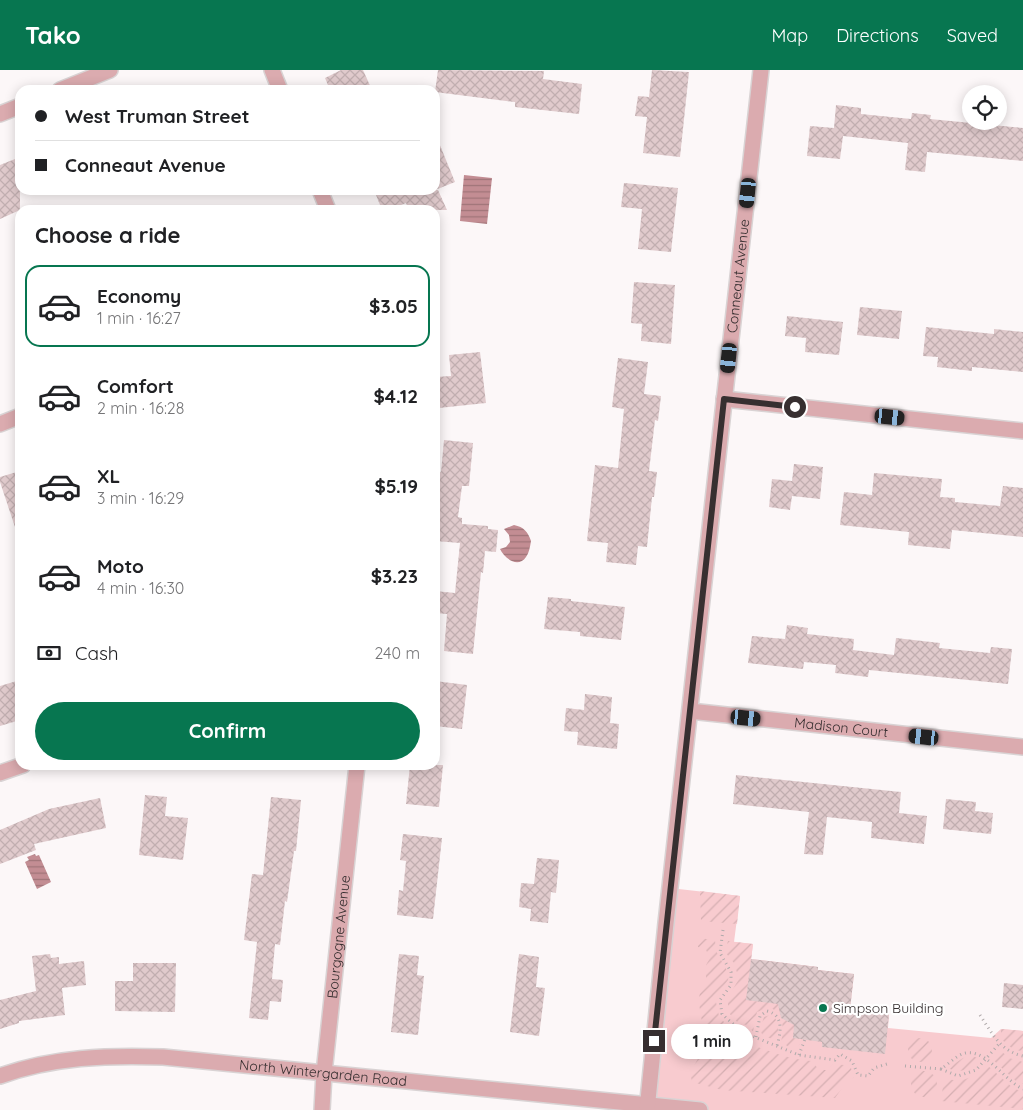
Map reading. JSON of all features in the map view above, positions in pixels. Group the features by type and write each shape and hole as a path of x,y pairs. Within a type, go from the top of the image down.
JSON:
{"street":[{"path":"72,85 110,70"},
{"path":"272,70 278,85"},
{"name":"Conneaut Avenue","path":"647,1108 724,399 762,70"},
{"path":"0,114 15,108"},
{"path":"724,399 1023,431"},
{"path":"0,424 15,418"},
{"name":"Madison Court","path":"690,711 1023,747"},
{"path":"0,773 15,768"},
{"name":"Bourgogne Avenue","path":"322,1110 324,1073 356,770"},
{"name":"North Wintergarden Road","path":"0,1076 39,1064 84,1057 173,1058 647,1108 700,1110"}],"path":[{"path":"723,930 720,953 732,972 732,984 720,1000 722,1014 742,1032 799,1054 835,1060 840,1054 852,1061 858,1075 868,1076 874,1068 887,1064"},
{"path":"756,1037 760,1016 767,1011 774,1012 779,1018 781,1032 778,1046"},
{"path":"980,1015 999,1044 1012,1054 1023,1056"},
{"path":"799,1054 805,1039"},
{"path":"905,1066 941,1069 958,1076 976,1070 999,1044"},
{"path":"941,1069 961,1054 972,1052 985,1058 1015,1086 1023,1089"}],"shaded area":[{"path":"464,175 492,178 487,224 460,221"},
{"path":"514,525 525,530 531,541 527,555 519,562 508,559 500,549 506,547 510,542 509,535 504,529"},
{"path":"35,854 36,856 39,855 51,882 37,889 25,862 29,860 27,857"},
{"path":"670,888 740,896 734,942 753,944 751,959 818,967 818,970 854,974 850,1009 889,1014 888,1028 991,1038 1001,1029 1023,1031 1023,1110 700,1110 648,1105"},
{"path":"700,891 740,896 737,924 701,921"},
{"path":"698,938 715,940 716,951 729,974 728,980 719,993 716,1002 719,1016 737,1038 778,1054 812,1061 819,1070 827,1070 833,1064 851,1068 854,1077 845,1084 835,1098 722,1090 692,1082 690,1072 699,1057 701,1047 698,1037 694,1032 698,1024 702,1022 699,1004 700,987 706,982 706,965 710,958 706,950 698,947"},
{"path":"728,941 753,944 746,1000 796,1006 793,1038 802,1039 799,1045 789,1047 781,1042 783,1032 782,1020 785,1020 770,1007 757,1012 753,1032 748,1025 739,1024 728,1012 728,997 739,979 734,963 725,952"},
{"path":"774,1016 778,1025 776,1040 763,1036 760,1030 764,1017"},
{"path":"1001,1029 1023,1031 1023,1051 1014,1050 1001,1039"},
{"path":"920,1038 929,1041 932,1050 929,1059 920,1062 911,1059 908,1050 911,1041"},
{"path":"999,1049 1009,1058 1023,1062 1023,1084 1017,1082 991,1058"},
{"path":"971,1056 982,1059 974,1067 957,1072 948,1068 963,1058"},
{"path":"987,1065 1013,1088 1023,1092 1023,1109 941,1101 944,1078 951,1080 967,1079"},
{"path":"924,1071 933,1075 937,1084 933,1093 924,1097 915,1093 911,1084 915,1075"}],"building":[{"path":"341,70 363,70 370,85 328,85 325,78"},
{"path":"438,70 544,71 543,79 582,84 579,114 515,107 515,102 440,93 440,85 436,85"},
{"path":"652,70 689,72 680,157 643,153 647,117 635,116 638,96 649,97"},
{"path":"836,105 861,108 861,114 911,119 912,113 931,115 930,119 962,122 962,130 1007,130 1007,126 1023,128 1023,161 927,152 925,172 905,170 908,143 843,136 840,159 807,156 810,126 834,128"},
{"path":"440,145 455,182 440,188"},
{"path":"15,159 15,195 20,195 20,205 15,205 15,212 0,219 0,165"},
{"path":"624,183 678,188 671,252 638,249 642,209 621,207"},
{"path":"440,194 447,210 440,210 440,205 407,205 406,203 401,205 380,205 376,195"},
{"path":"634,282 675,285 671,344 641,341 642,324 631,323"},
{"path":"860,307 902,311 899,339 857,335"},
{"path":"787,316 843,322 839,355 805,352 806,338 785,336"},
{"path":"926,327 994,334 994,329 1023,332 1023,372 972,367 972,371 937,367 938,357 923,356"},
{"path":"480,352 486,403 440,408 440,377 451,376 449,355"},
{"path":"618,358 648,362 644,394 661,396 658,421 655,420 649,471 657,472 654,497 652,497 647,547 638,546 636,565 606,562 608,543 587,541 595,465 618,468 624,409 612,407"},
{"path":"444,440 473,443 469,486 462,486 458,517 462,518 462,524 488,526 488,529 498,530 496,552 485,551 483,573 481,572 473,654 444,651 447,614 440,613 440,592 455,593 460,543 440,541 441,472"},
{"path":"794,464 823,467 820,499 792,496 790,510 769,507 772,479 792,481"},
{"path":"15,472 15,527 0,482 0,477"},
{"path":"874,473 942,479 940,497 955,498 955,502 1000,506 1003,486 1023,488 1023,537 952,530 950,549 908,545 909,532 840,525 844,492 872,495"},
{"path":"548,597 625,607 621,640 580,636 580,632 544,629"},
{"path":"787,625 808,628 807,634 854,639 853,650 894,655 896,638 940,643 939,648 990,653 991,647 1012,649 1008,684 869,670 868,677 835,673 836,665 804,662 803,669 748,663 752,636 785,639"},
{"path":"15,682 15,722 0,726 0,686"},
{"path":"440,682 467,685 462,729 440,727"},
{"path":"585,694 612,697 610,723 619,724 617,749 577,745 578,732 564,731 566,708 584,710"},
{"path":"440,765 443,765 439,807 406,804 409,770 440,770"},
{"path":"736,775 901,792 899,813 927,816 924,844 871,838 872,822 827,817 823,855 804,854 809,812 733,804"},
{"path":"145,795 167,797 165,816 188,818 183,860 139,855"},
{"path":"271,797 301,800 296,851 294,851 287,902 285,901 280,945 275,944 272,979 283,980 281,1002 270,1001 268,1020 249,1018 257,942 244,940 252,874 263,875"},
{"path":"100,798 106,828 34,844 36,850 0,864 0,830 49,809"},
{"path":"946,799 976,802 975,811 993,813 991,834 943,829"},
{"path":"403,834 442,838 433,919 397,915 399,890 403,891 406,861 400,860"},
{"path":"537,858 559,860 556,893 551,892 548,923 530,921 531,909 519,907 521,883 534,884"},
{"path":"50,954 51,958 59,957 59,964 84,961 86,985 62,988 65,1015 19,1021 19,1023 0,1029 0,1000 36,991 32,956"},
{"path":"399,954 419,956 417,975 424,976 418,1035 391,1032"},
{"path":"519,954 539,957 536,987 545,988 539,1036 510,1032"},
{"name":"Simpson Building","path":"751,959 818,967 818,970 854,974 850,1009 889,1014 885,1054 822,1047 822,1042 793,1038 794,1025 781,1018 778,1004 746,1000"},
{"path":"133,963 176,963 175,1012 115,1011 115,981 133,981"},
{"path":"1004,983 1023,985 1023,1009 1002,1007"}],"place":[{"name":"Simpson Building","path":"823,1008"}],"route":[{"path":"654,1041 724,399 795,407"}]}
